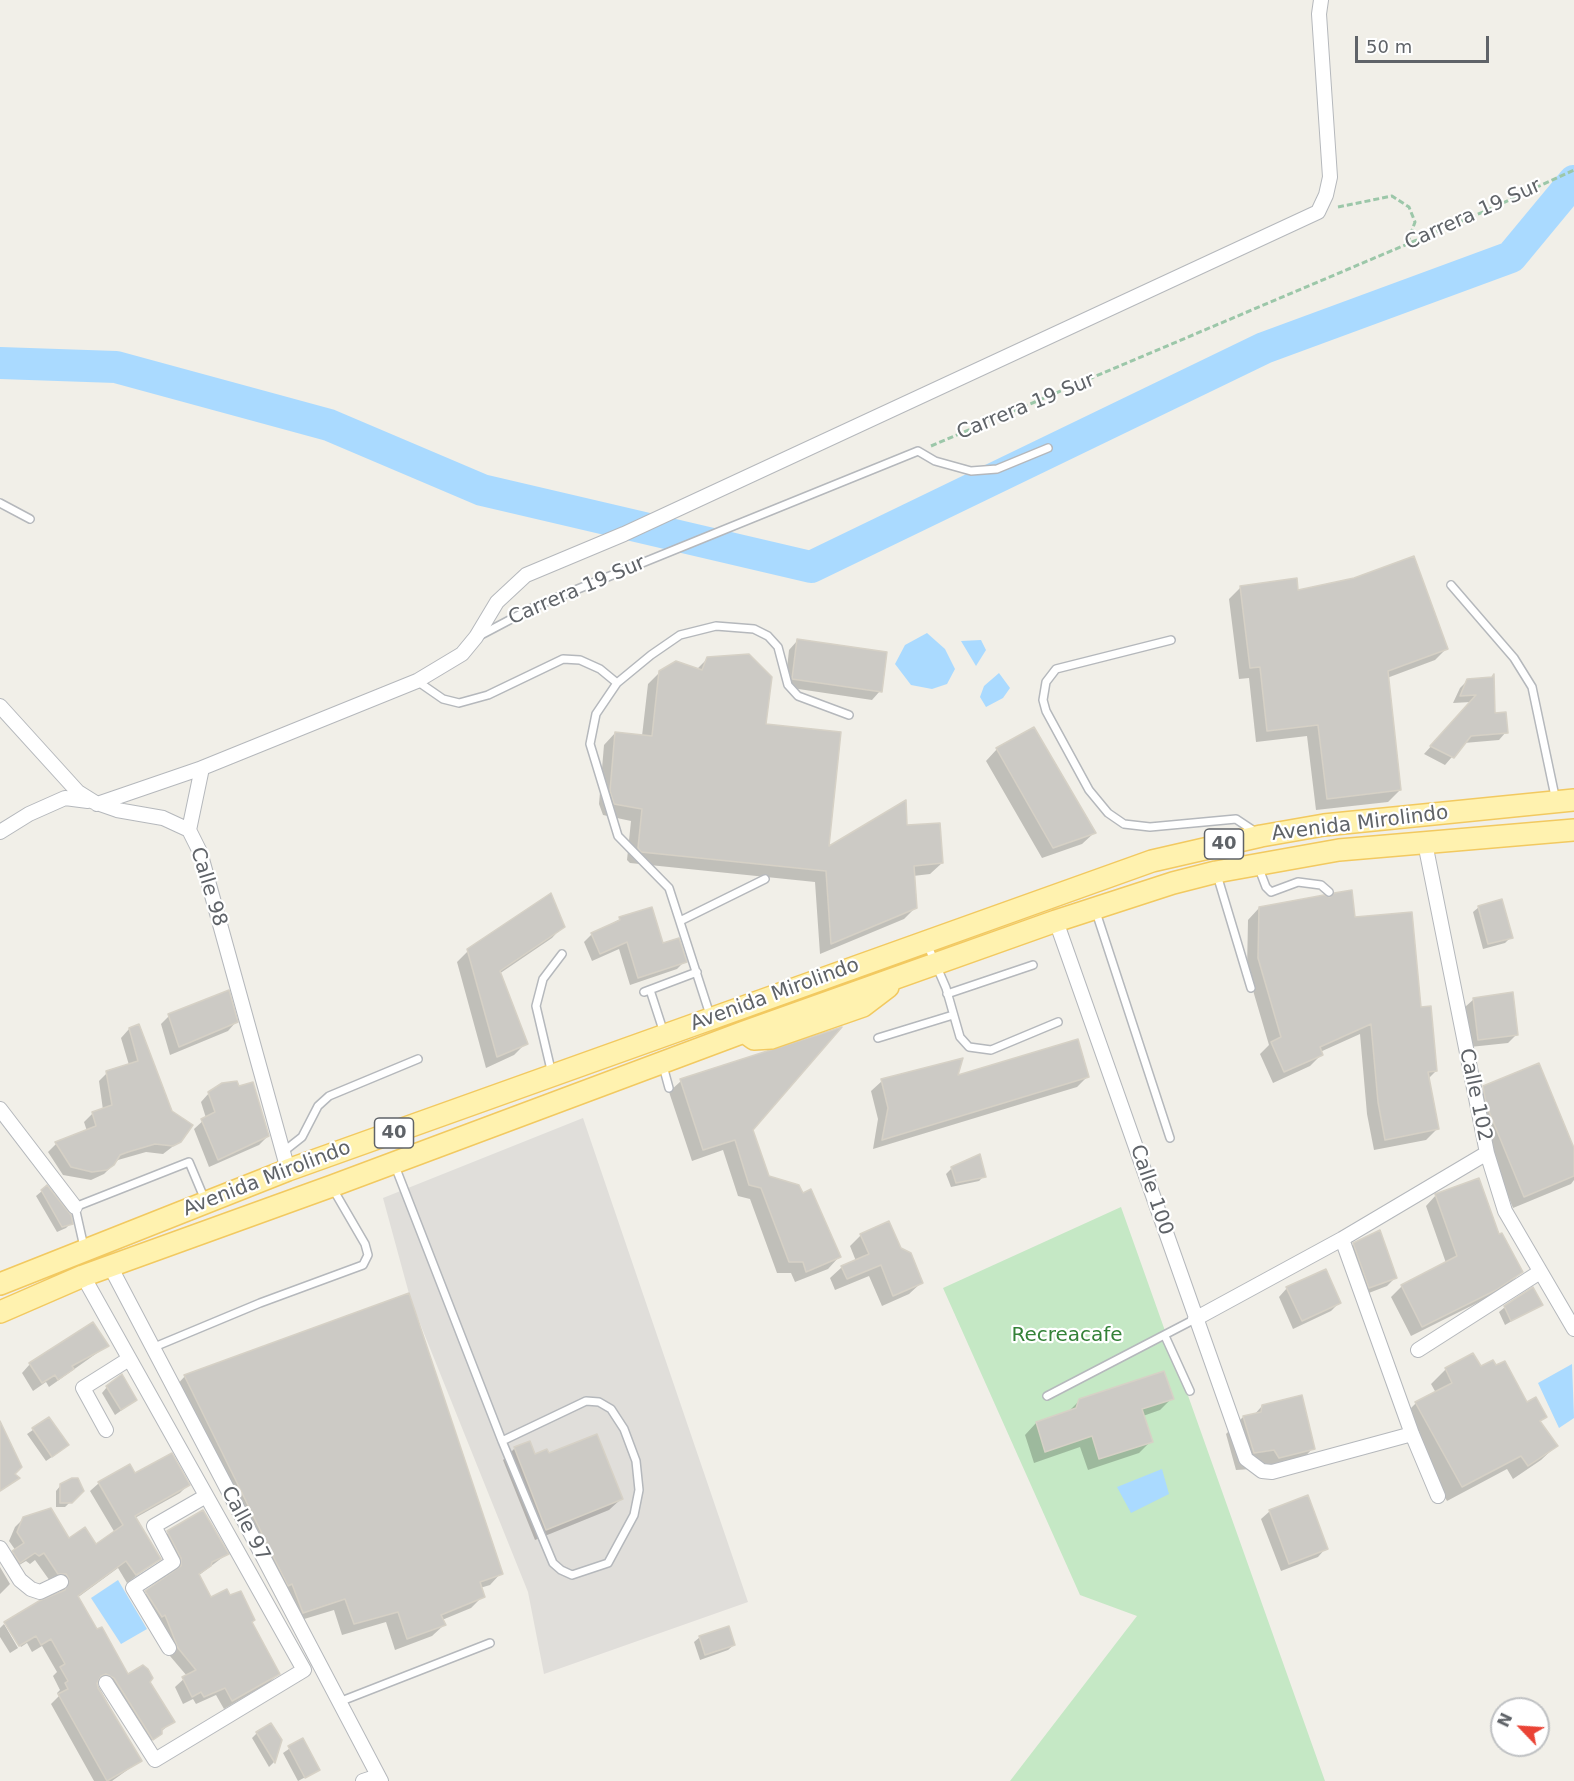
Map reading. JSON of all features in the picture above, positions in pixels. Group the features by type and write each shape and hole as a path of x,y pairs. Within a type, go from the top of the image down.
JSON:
{"main road":[{"name":"Avenida Mirolindo","path":"0,1284 206,1202 286,1161 553,1076 1152,861 1261,836 1324,825 1565,802"},
{"name":"Avenida Mirolindo","path":"0,1312 83,1276 744,1032 753,1039 771,1038 846,1012 882,994 897,978 1095,908 1216,872 1339,850 1574,830"},
{"path":"897,978 889,955 940,924 1011,901 1038,903"}],"street":[{"path":"1318,212 1326,195 1330,177 1319,14 1321,0"},
{"name":"Carrera 19 Sur","path":"95,803 202,768 417,681 462,654 476,637 497,602 526,575 670,513 1318,212"},
{"name":"Calle 98","path":"0,706 78,792 95,803 163,818 189,830 200,852 286,1161"},
{"path":"189,830 202,768"},
{"path":"0,832 29,814 65,798 95,803"},
{"name":"Calle 102","path":"1425,843 1487,1153 1505,1211 1574,1329"},
{"name":"Calle 100","path":"1056,921 1246,1459 1262,1472 1272,1472 1412,1434"},
{"path":"0,1109 75,1207"},
{"path":"1195,1319 1342,1239 1487,1153"},
{"path":"1342,1239 1412,1434 1438,1496"},
{"name":"Calle 97","path":"110,1266 380,1778"},
{"path":"1418,1350 1540,1272"},
{"path":"83,1276 304,1670 155,1760 106,1683"},
{"path":"106,1430 83,1388 129,1359"},
{"path":"169,1648 134,1588 173,1562 154,1526 206,1496"},
{"path":"0,1548 20,1580 31,1589 40,1592 61,1582"},
{"path":"363,1781 380,1778"}],"lane":[{"path":"918,451 935,460 971,471 997,469 1048,448"},
{"name":"Carrera 19 Sur","path":"476,637 536,606 918,451"},
{"path":"0,503 30,519"},
{"path":"1451,585 1514,657 1532,687 1565,802"},
{"path":"711,1018 680,921 665,883 618,836 590,744 596,714 617,684 651,655 680,635 716,626 754,629 768,636 777,647 788,685 798,696 849,715"},
{"path":"1171,640 1056,669 1047,682 1043,700 1046,711 1089,790 1108,813 1124,824 1150,827 1236,819 1261,836"},
{"path":"417,681 443,699 459,703 488,695 563,659 580,660 600,669 617,684"},
{"path":"1258,864 1266,887 1271,892 1298,882 1321,885 1329,892"},
{"path":"1216,872 1224,890 1251,988"},
{"path":"680,921 765,879"},
{"path":"1095,908 1170,1138"},
{"path":"927,942 947,994 960,1037 969,1047 979,1051 991,1050 1058,1022"},
{"path":"553,1076 536,1006 543,979 562,954"},
{"path":"947,994 1033,964"},
{"path":"665,1035 647,991 697,972"},
{"path":"878,1038 953,1015"},
{"path":"286,1161 318,1106 329,1096 418,1059"},
{"path":"662,1064 669,1088"},
{"path":"85,1249 75,1207 189,1162 206,1202"},
{"path":"394,1163 502,1441 553,1563 572,1575 608,1563 634,1515 639,1490 636,1461 624,1430 611,1408 599,1402 586,1401 502,1441"},
{"path":"153,1348 260,1303 363,1265 368,1255 365,1244 332,1186"},
{"path":"1047,1396 1195,1319"},
{"path":"1165,1336 1190,1391"},
{"path":"339,1702 490,1643"}],"path":[{"name":"Carrera 19 Sur","path":"918,451 1407,244 1574,170"},
{"path":"1318,212 1392,196 1409,207 1415,222 1407,244"}],"shaded area":[{"path":"583,1118 748,1602 544,1674 528,1592 411,1301 383,1198"}],"green space":[{"name":"Recreacafe","path":"1121,1207 1325,1781 1010,1781 1137,1616 1080,1595 943,1288"}],"water":[{"path":"927,633 945,649 955,669 947,684 932,689 911,685 895,664 905,645"},
{"path":"981,640 986,650 976,666 961,641"},
{"path":"999,673 1010,688 1003,698 986,707 980,697 984,686"},
{"path":"1572,1364 1574,1418 1559,1428 1538,1383"},
{"path":"1162,1469 1169,1494 1131,1513 1117,1487"},
{"path":"118,1580 147,1629 121,1644 91,1598"}],"building":[{"path":"1414,556 1448,649 1388,671 1401,790 1327,799 1318,725 1267,731 1260,667 1250,668 1240,586 1297,578 1298,590 1354,578"},
{"path":"797,639 887,652 882,692 792,679"},
{"path":"749,654 772,677 766,724 841,732 829,846 906,800 907,825 940,823 943,863 914,866 917,908 831,944 826,871 641,852 638,848 642,809 614,804 610,791 615,732 652,736 659,671 676,661 702,670 707,657"},
{"path":"1494,674 1495,713 1506,712 1508,733 1471,736 1454,758 1430,746 1476,695 1460,696 1467,679 1492,677"},
{"path":"1034,727 1096,833 1053,848 996,748"},
{"path":"1352,890 1355,917 1412,912 1421,1007 1431,1006 1437,1071 1428,1072 1439,1129 1385,1140 1378,1102 1371,1024 1320,1047 1323,1055 1284,1072 1271,1042 1281,1037 1258,958 1259,907 1324,895 1330,897 1334,893"},
{"path":"551,893 565,927 500,971 528,1044 497,1057 467,949"},
{"path":"1502,899 1513,938 1488,944 1478,906"},
{"path":"652,907 663,943 679,938 687,962 638,978 627,942 600,954 591,933 620,920 619,917"},
{"path":"229,990 238,1022 179,1047 168,1014"},
{"path":"1513,992 1518,1035 1478,1040 1473,998"},
{"path":"139,1024 172,1111 193,1125 181,1142 173,1146 155,1144 120,1155 114,1165 107,1170 92,1172 71,1167 55,1142 96,1126 92,1112 112,1105 106,1071 138,1061 129,1028"},
{"path":"842,1027 753,1130 769,1176 799,1185 803,1193 811,1189 841,1257 806,1272 803,1262 789,1262 761,1188 749,1185 735,1140 703,1150 680,1079"},
{"path":"1078,1039 1089,1077 882,1140 888,1108 881,1079 963,1058 958,1075"},
{"path":"1539,1063 1574,1148 1574,1176 1524,1197 1486,1104 1483,1086"},
{"path":"237,1081 239,1086 253,1082 269,1136 218,1160 201,1119 215,1112 208,1092 222,1083"},
{"path":"980,1154 986,1177 956,1183 951,1167"},
{"path":"1479,1178 1499,1234 1502,1233 1523,1272 1496,1290 1422,1327 1401,1285 1457,1256 1435,1194"},
{"path":"47,1185 71,1215 73,1224 62,1227 41,1190"},
{"path":"889,1221 901,1248 911,1253 923,1283 893,1296 881,1265 847,1279 841,1266 869,1254 860,1234"},
{"path":"1380,1230 1397,1278 1369,1288 1353,1243"},
{"path":"1326,1269 1341,1303 1302,1321 1286,1287"},
{"path":"1533,1287 1543,1305 1511,1321 1504,1306"},
{"path":"409,1293 503,1574 480,1582 485,1597 441,1615 446,1625 407,1639 398,1612 354,1624 345,1599 303,1613 292,1584 288,1586 184,1375"},
{"path":"93,1322 109,1346 72,1366 74,1369 58,1380 55,1375 42,1383 29,1363"},
{"path":"1473,1353 1481,1366 1493,1360 1496,1365 1505,1361 1527,1402 1536,1397 1547,1417 1540,1421 1558,1446 1528,1466 1521,1456 1462,1487 1415,1402 1452,1383 1445,1368"},
{"path":"1164,1371 1174,1399 1142,1409 1153,1442 1099,1459 1092,1436 1045,1452 1036,1422 1076,1408 1079,1399"},
{"path":"122,1374 137,1400 121,1410 106,1386"},
{"path":"1302,1395 1315,1449 1279,1458 1274,1450 1254,1453 1243,1416 1261,1412 1262,1405"},
{"path":"49,1417 69,1445 52,1457 32,1428"},
{"path":"0,1421 22,1467 15,1474 20,1478 0,1491"},
{"path":"597,1434 623,1499 546,1530 514,1447 530,1441 535,1454 547,1449 549,1453"},
{"path":"172,1453 190,1485 135,1516 161,1559 136,1575 126,1561 78,1596 97,1629 102,1627 128,1674 143,1665 148,1669 153,1678 150,1682 175,1722 162,1729 162,1734 153,1740 114,1678 106,1674 101,1676 97,1683 98,1688 142,1761 107,1781 58,1694 68,1689 65,1683 68,1681 60,1667 65,1664 51,1639 41,1645 36,1636 19,1646 4,1622 39,1601 65,1590 69,1579 66,1574 58,1574 44,1553 39,1556 35,1553 20,1563 12,1551 24,1543 17,1532 23,1517 51,1508 69,1538 85,1527 96,1544 123,1525 98,1482 130,1464 135,1473"},
{"path":"72,1478 78,1478 84,1491 72,1503 60,1503 60,1484"},
{"path":"1308,1495 1328,1549 1289,1564 1269,1510"},
{"path":"203,1510 229,1554 212,1562 211,1566 199,1574 211,1597 227,1589 230,1595 241,1591 255,1620 252,1622 280,1674 232,1701 225,1688 204,1697 201,1692 192,1697 182,1677 196,1670 178,1648 165,1615 162,1617 145,1591 181,1566 181,1558 167,1531"},
{"path":"729,1626 735,1645 705,1655 699,1636"},
{"path":"271,1723 282,1740 275,1763 256,1732"},
{"path":"303,1738 320,1770 305,1778 288,1746"}],"waterway":[{"path":"0,363 116,367 329,425 482,490 811,567 1264,348 1511,257 1574,181"}]}
